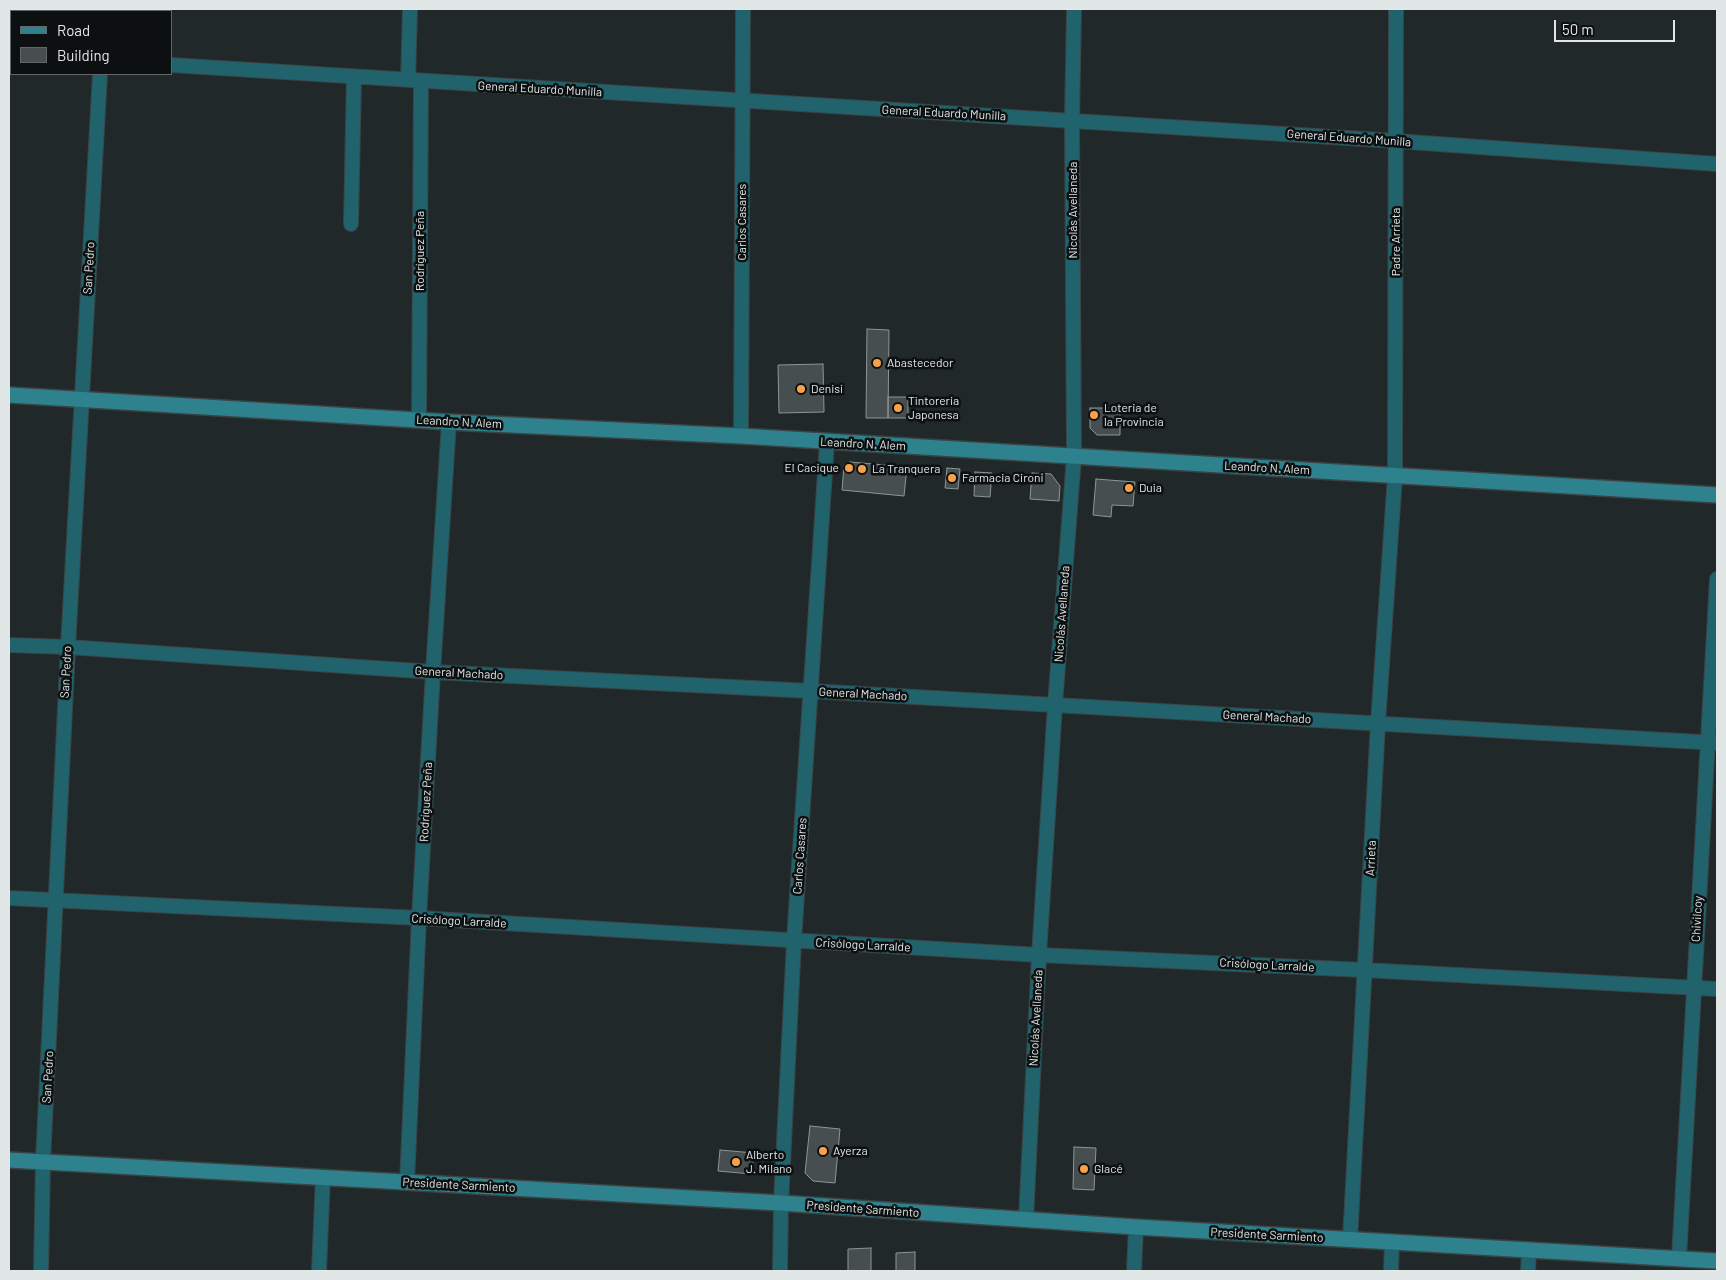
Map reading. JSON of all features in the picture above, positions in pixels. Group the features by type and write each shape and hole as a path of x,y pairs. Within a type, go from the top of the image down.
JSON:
{"main road":[{"name":"Leandro N. Alem","path":"9,395 449,422 741,436 1717,495"},
{"name":"Presidente Sarmiento","path":"9,1160 782,1203 1136,1227 1717,1260"}],"street":[{"name":"Rodríguez Peña","path":"410,9 414,81 419,420"},
{"name":"Carlos Casares","path":"741,436 743,9"},
{"name":"Nicolás Avellaneda","path":"1026,1219 1055,705 1074,457 1072,121 1074,9"},
{"name":"Padre Arrieta","path":"1395,476 1396,9"},
{"name":"General Eduardo Munilla","path":"172,65 1396,141 1717,164"},
{"name":"San Pedro","path":"41,1271 44,1162 68,647 100,75"},
{"path":"351,224 354,77"},
{"name":"Rodríguez Peña","path":"407,1182 419,918 449,422"},
{"name":"Carlos Casares","path":"780,1271 794,941 827,442"},
{"name":"Arrieta","path":"1350,1240 1378,724 1395,476"},
{"name":"Chivilcoy","path":"1679,1258 1694,988 1712,743 1717,579"},
{"name":"General Machado","path":"9,645 68,647 433,672 812,691 1712,743"},
{"name":"Crisólogo Larralde","path":"9,898 419,918 1040,955 1717,989"},
{"path":"319,1271 323,1177"},
{"path":"1134,1271 1136,1227"},
{"path":"1392,1242 1392,1271"},
{"path":"1528,1250 1528,1271"}],"building":[{"name":"Abastecedor","path":"867,329 889,330 888,418 866,418"},
{"name":"Denisi","path":"823,364 824,412 779,413 778,365"},
{"name":"Tintoreria Japonesa","path":"888,397 908,397 908,418 888,418"},
{"path":"1090,408 1120,408 1120,435 1097,435 1090,428"},
{"path":"850,462 907,467 904,496 842,490 844,465"},
{"name":"Farmacia Cironi","path":"947,468 960,469 958,489 945,488"},
{"path":"975,472 992,473 990,497 974,496"},
{"path":"1032,473 1051,474 1060,486 1059,501 1030,499"},
{"path":"1096,479 1135,482 1133,506 1112,505 1111,517 1093,515"},
{"name":"Ayerza","path":"810,1126 840,1129 835,1183 813,1181 805,1173"},
{"name":"Glacé","path":"1074,1147 1096,1148 1094,1190 1073,1189"},
{"name":"Alberto J. Milano","path":"720,1150 754,1153 752,1174 718,1171"},
{"path":"871,1248 871,1271 848,1271 848,1249"},
{"path":"915,1252 915,1271 896,1271 896,1253"}],"place":[{"name":"Abastecedor","path":"877,363"},
{"name":"Denisi","path":"801,389"},
{"name":"Tintoreria Japonesa","path":"898,408"},
{"name":"Loteria de la Provincia","path":"1094,415"},
{"name":"El Cacique","path":"849,468"},
{"name":"La Tranquera","path":"862,469"},
{"name":"Farmacia Cironi","path":"952,478"},
{"name":"Duia","path":"1129,488"},
{"name":"Ayerza","path":"823,1151"},
{"name":"Alberto J. Milano","path":"736,1162"},
{"name":"Glacé","path":"1084,1169"}]}
